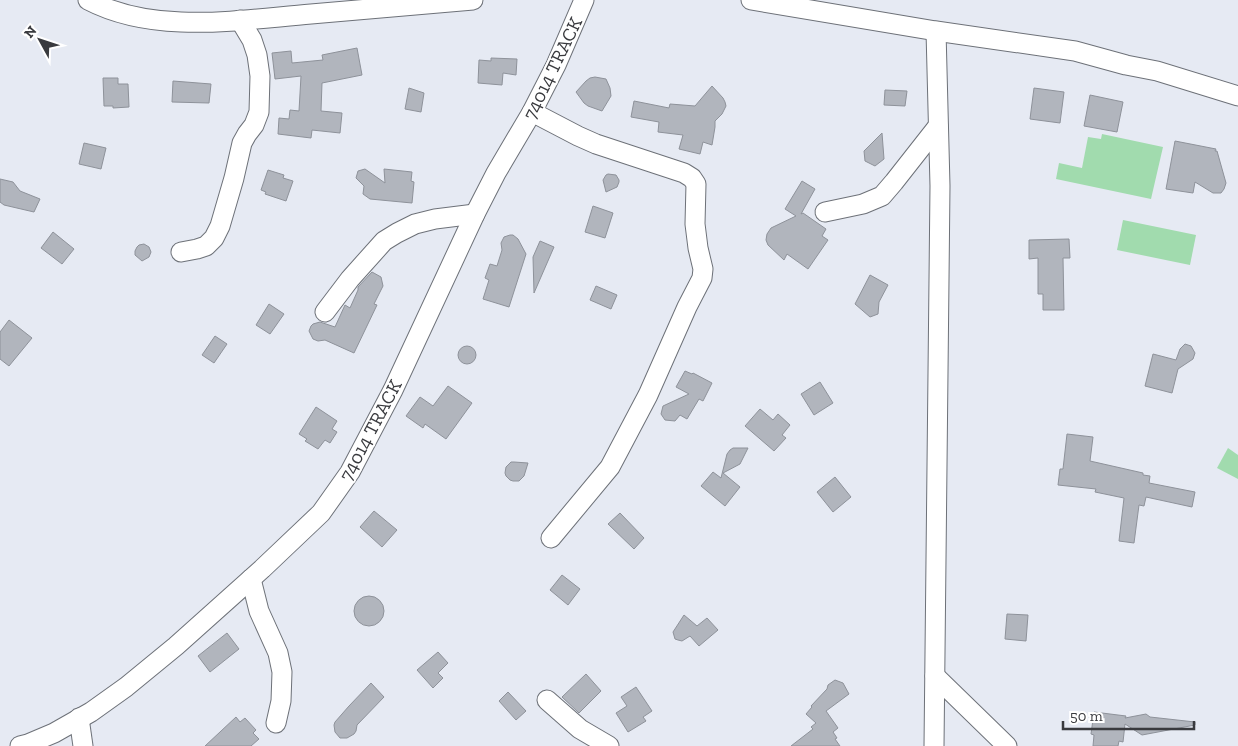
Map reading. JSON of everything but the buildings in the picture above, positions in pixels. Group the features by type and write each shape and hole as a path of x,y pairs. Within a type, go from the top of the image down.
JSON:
{"street":[{"path":"88,0 117,12 142,18 194,22 240,20 473,0"},
{"name":"74014 TRACK","path":"20,746 54,733 126,687 176,646 321,513 350,472 393,390 475,214 556,65 584,0"},
{"path":"751,0 810,5 936,31 1075,51 1126,65 1157,70 1238,96"},
{"path":"181,252 206,246 214,238 220,226 242,143 254,125 259,112 260,76 257,56 252,40 240,20"},
{"path":"934,746 940,186 936,31"},
{"path":"532,112 596,144 684,173 692,178 696,184 696,224 698,248 703,269 702,278 686,307 648,395 610,467 551,538"},
{"path":"826,212 863,204 882,196 938,126"},
{"path":"325,312 350,279 384,241 415,224 435,219 475,214"},
{"path":"251,579 259,611 278,652 282,672 281,701 276,723"},
{"path":"935,676 1007,746"},
{"path":"547,700 580,729 609,746"},
{"path":"79,718 83,746"}],"green space":[{"path":"1102,134 1163,147 1151,199 1056,179 1059,163 1082,168 1088,137 1101,139"},
{"path":"1123,220 1196,235 1190,265 1117,250"},
{"path":"1228,448 1238,455 1238,479 1217,468"}]}
